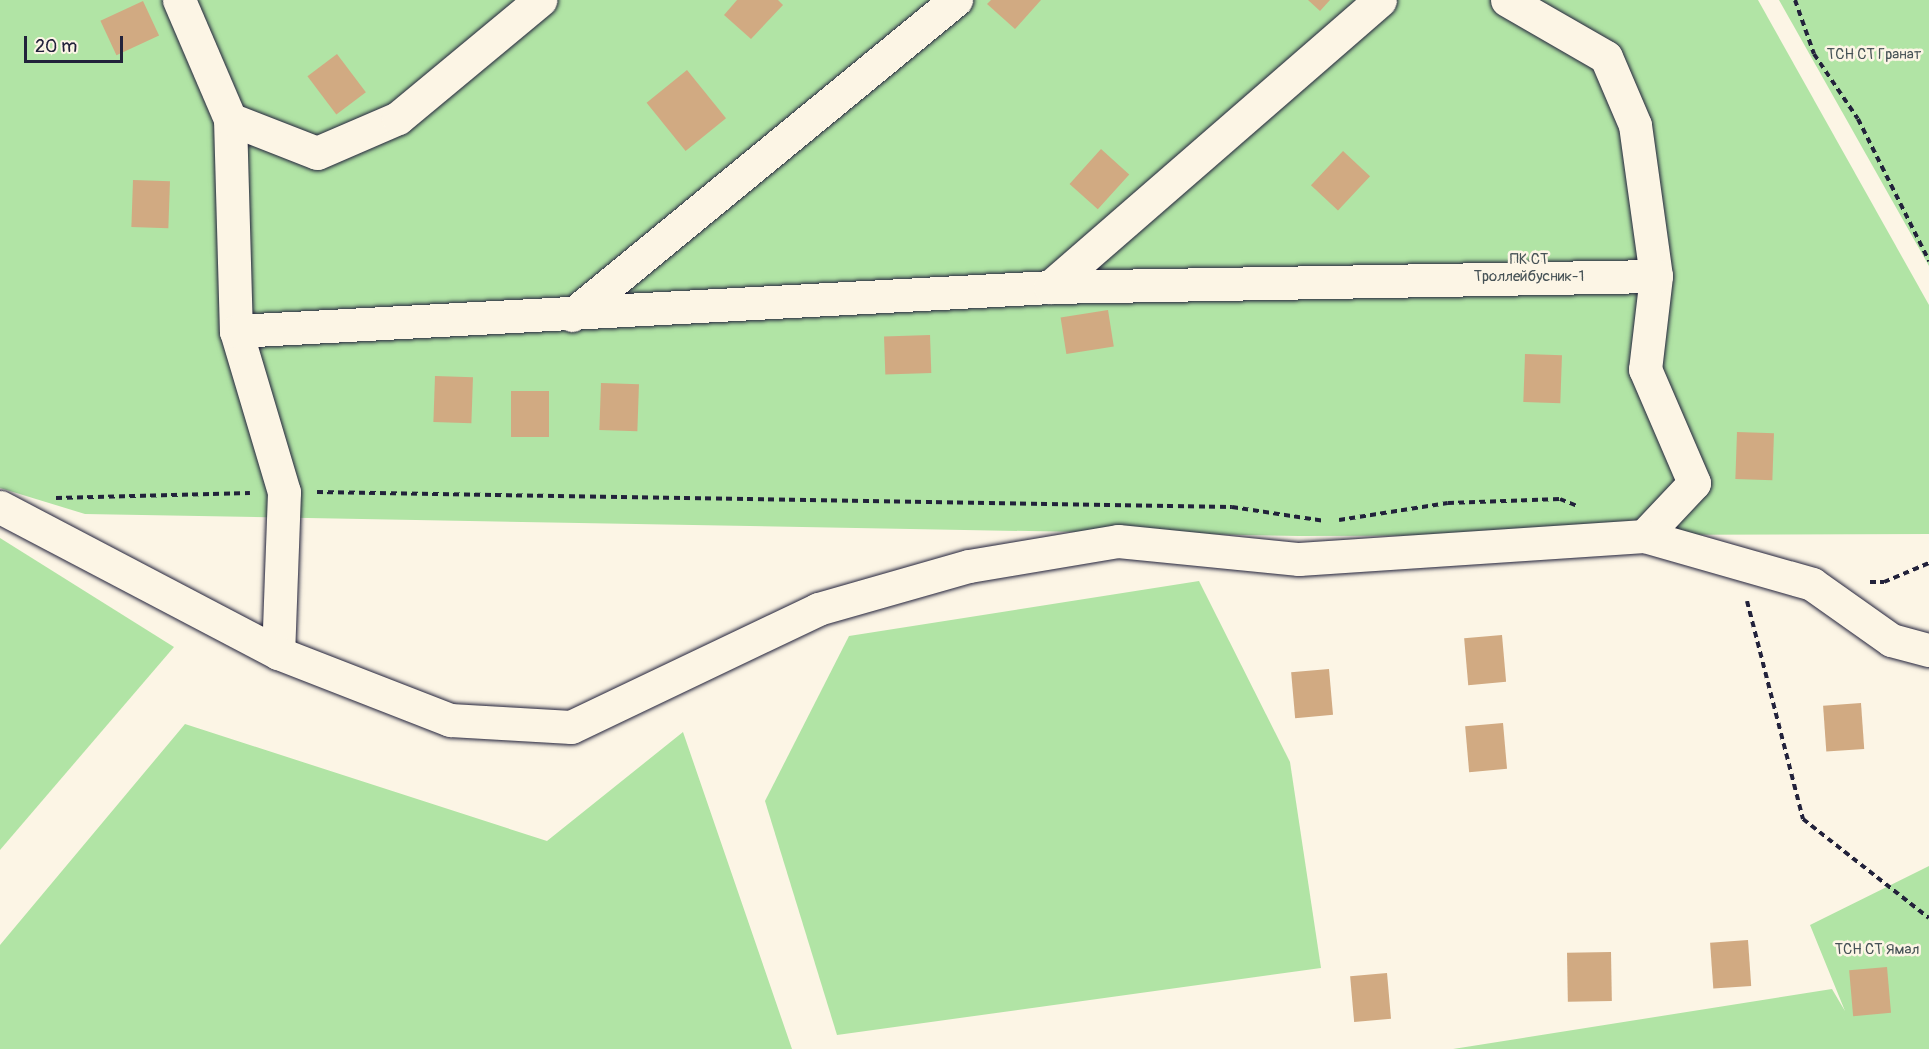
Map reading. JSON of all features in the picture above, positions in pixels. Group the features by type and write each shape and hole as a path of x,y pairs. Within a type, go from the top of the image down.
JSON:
{"street":[{"path":"179,0 230,119 236,331 284,492 278,653"},
{"path":"230,119 318,153 399,118 540,0"},
{"path":"572,315 957,0"},
{"path":"1050,287 1380,0"},
{"path":"1507,0 1606,57 1635,125 1656,276 1645,369 1694,483 1644,536"},
{"path":"236,331 572,315 1050,287 1656,276"},
{"path":"0,507 278,653 450,720 572,727 818,609 969,566 1118,541 1299,559 1644,536 1812,584 1892,640 1929,651"}],"path":[{"path":"1795,0 1814,54 1858,119 1929,261"},
{"path":"44,498 284,492 1232,507 1328,522 1448,503 1560,499 1581,508"},
{"path":"1737,562 1803,819 1929,918"},
{"path":"1864,582 1884,582 1929,563"}],"green space":[{"name":"ПК СТ Троллейбусник-1","path":"0,0 1758,0 1929,305 1929,534 1299,536 85,514 0,488"},
{"name":"ТСН СТ Гранат","path":"1779,0 1929,0 1929,266"},
{"path":"0,538 174,647 0,850"},
{"path":"1199,581 1290,762 1321,968 837,1035 765,801 849,636"},
{"path":"185,724 547,841 683,732 792,1049 0,1049 0,945"},
{"name":"ТСН СТ Ямал","path":"1929,866 1929,1049 1453,1049 1832,989 1845,1011 1810,925"}],"building":[{"path":"737,0 778,0 783,5 751,39 724,15"},
{"path":"991,0 1041,0 1015,29 987,4"},
{"path":"1308,0 1330,0 1320,11"},
{"path":"143,1 159,35 116,55 100,21"},
{"path":"337,54 366,92 336,115 307,76"},
{"path":"687,70 726,118 686,151 647,103"},
{"path":"1101,149 1129,174 1098,209 1070,184"},
{"path":"1343,151 1370,176 1338,211 1311,185"},
{"path":"133,180 170,181 168,228 131,227"},
{"path":"1108,310 1114,347 1066,354 1061,318"},
{"path":"930,335 931,373 885,375 884,337"},
{"path":"1525,354 1562,355 1560,403 1523,402"},
{"path":"435,376 473,377 471,423 433,422"},
{"path":"601,383 639,384 637,431 599,430"},
{"path":"511,391 549,391 549,437 511,437"},
{"path":"1737,432 1774,433 1772,480 1735,479"},
{"path":"1502,635 1506,682 1468,685 1464,638"},
{"path":"1329,669 1333,715 1295,718 1291,672"},
{"path":"1861,703 1864,749 1826,752 1823,706"},
{"path":"1503,723 1507,769 1469,772 1465,726"},
{"path":"1748,940 1751,986 1713,989 1710,943"},
{"path":"1611,952 1612,1001 1568,1002 1567,953"},
{"path":"1887,967 1891,1013 1853,1016 1849,970"},
{"path":"1387,973 1391,1019 1354,1022 1350,976"}]}
